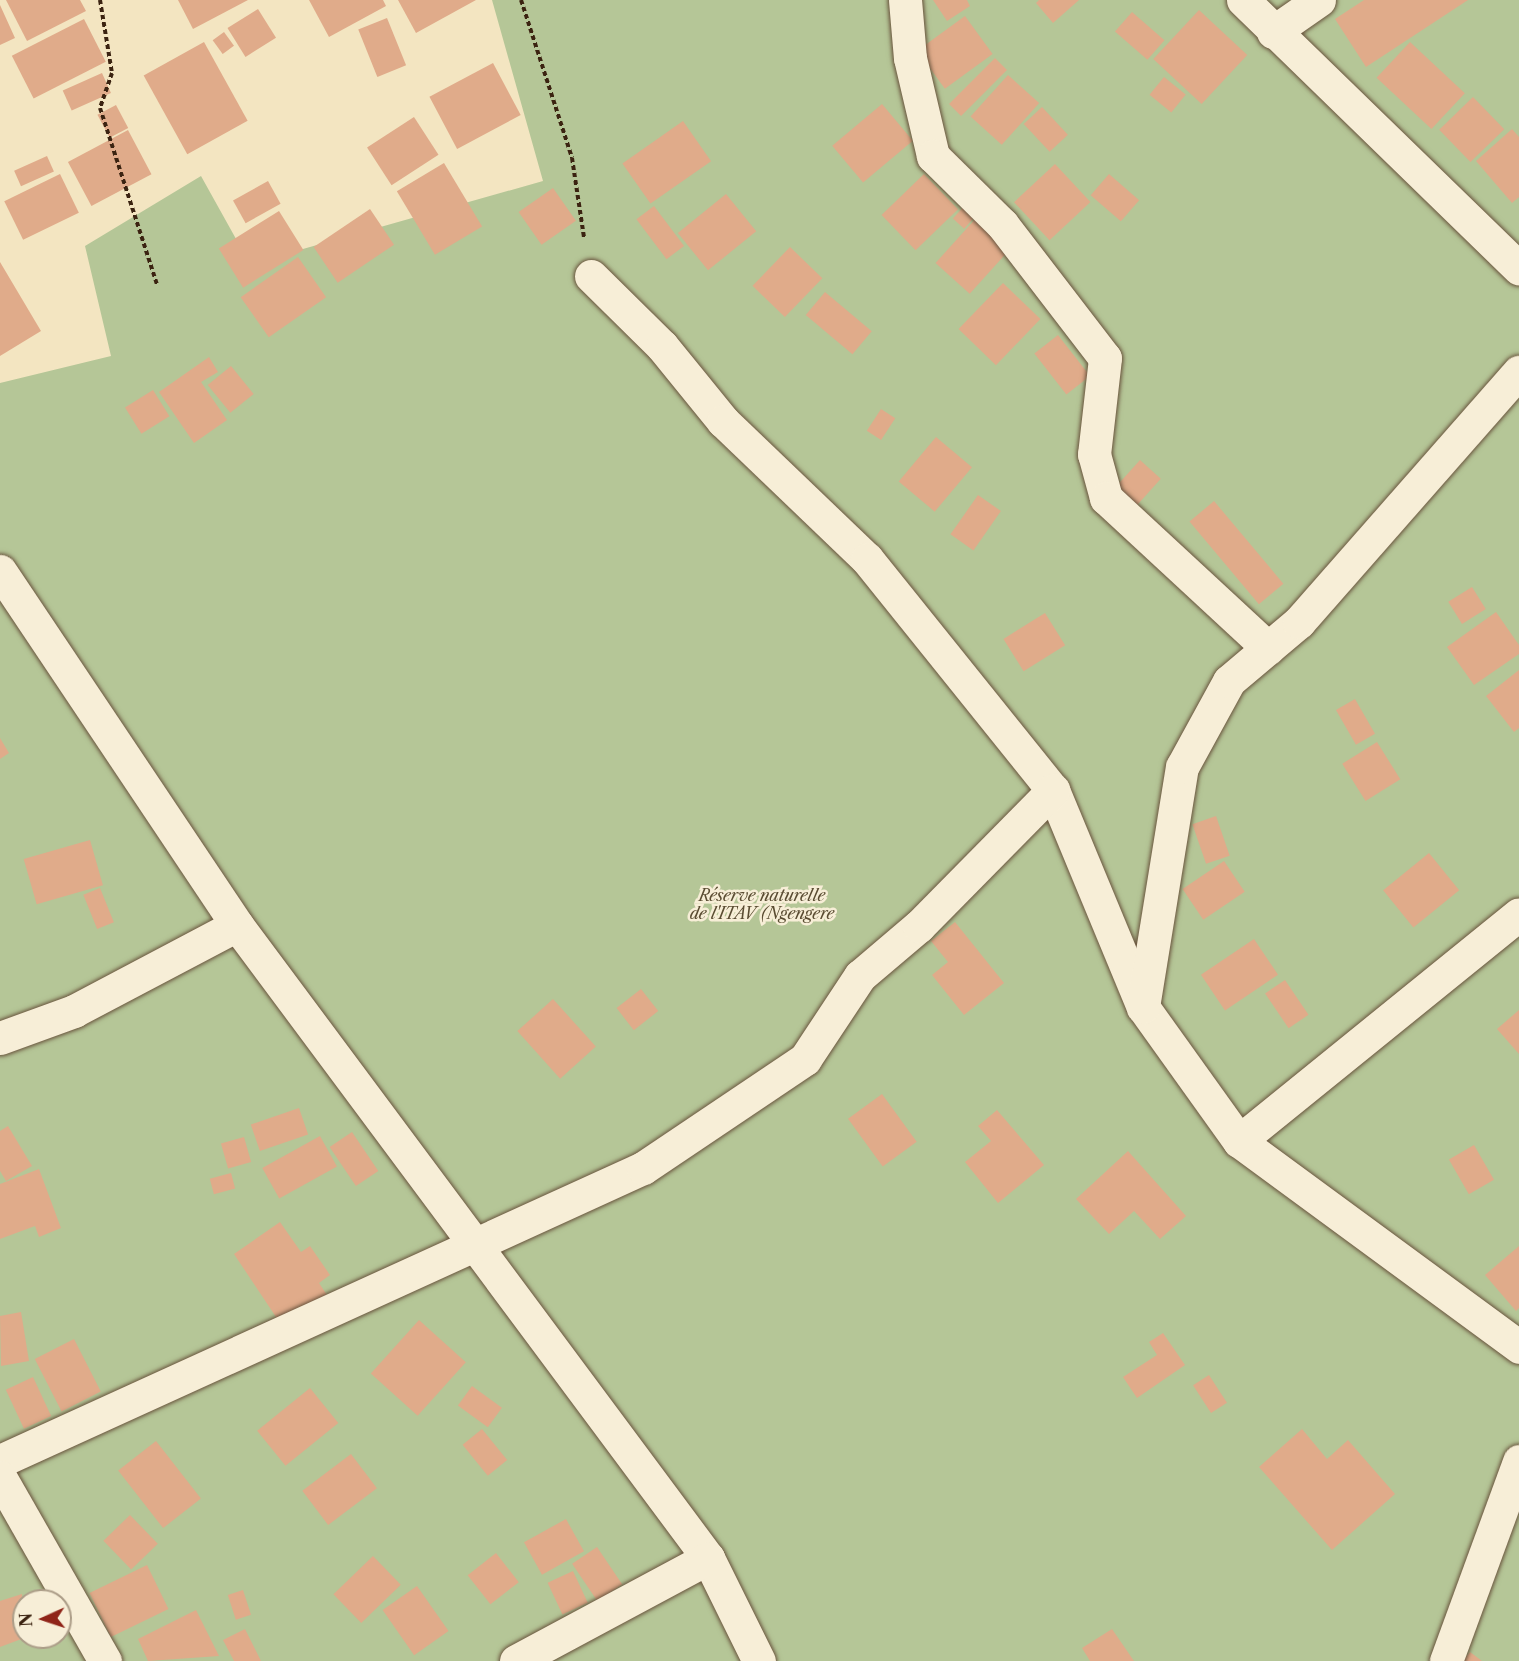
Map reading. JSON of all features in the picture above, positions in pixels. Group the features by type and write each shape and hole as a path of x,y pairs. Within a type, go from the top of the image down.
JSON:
{"street":[{"path":"905,0 910,57 933,156 1002,224 1105,358 1094,454 1106,498 1268,648"},
{"path":"1243,0 1519,268"},
{"path":"1274,32 1319,0"},
{"path":"591,276 662,346 723,421 867,559 1053,790 1143,1007 1239,1141 1519,1347"},
{"path":"1143,1007 1182,767 1229,681 1299,622 1519,372"},
{"path":"1,574 237,925 472,1244 708,1558 759,1661"},
{"path":"0,1461 643,1168 805,1059 860,976 919,926 1053,790"},
{"path":"1239,1141 1519,914"},
{"path":"0,1038 74,1011 237,925"},
{"path":"1446,1661 1519,1461"},
{"path":"0,1477 105,1661"},
{"path":"516,1661 708,1558"}],"path":[{"path":"100,0 112,74 100,108 157,285"},
{"path":"522,0 572,158 591,276"}],"green space":[{"name":"Réserve naturelle de l'ITAV (Ngengere","path":"492,0 1519,0 1519,1661 0,1661 0,383 111,356 85,246 201,176 250,264 543,181"}],"building":[{"path":"6,0 80,0 86,11 27,41"},
{"path":"178,0 248,0 193,29"},
{"path":"309,0 383,0 386,6 329,37"},
{"path":"398,0 476,0 416,33"},
{"path":"933,0 967,0 970,6 947,21"},
{"path":"1039,0 1079,0 1053,23 1036,3"},
{"path":"1364,0 1468,0 1366,67 1335,19"},
{"path":"0,5 15,38 0,45"},
{"path":"258,9 276,38 245,57 227,28"},
{"path":"1199,10 1247,55 1202,104 1153,59"},
{"path":"1132,12 1164,40 1147,60 1115,32"},
{"path":"965,16 993,54 945,89 917,51"},
{"path":"387,18 406,65 377,77 358,30"},
{"path":"84,19 106,62 34,99 12,56"},
{"path":"224,32 234,46 223,54 213,40"},
{"path":"204,42 248,121 187,154 144,75"},
{"path":"1410,42 1465,93 1431,129 1377,78"},
{"path":"995,58 1007,70 961,116 949,104"},
{"path":"493,63 521,115 457,149 429,97"},
{"path":"102,73 111,93 72,111 63,90"},
{"path":"1008,75 1039,103 1002,145 971,117"},
{"path":"1164,77 1186,95 1171,112 1150,95"},
{"path":"1473,97 1504,129 1470,162 1439,130"},
{"path":"882,104 913,141 863,183 832,146"},
{"path":"116,105 128,128 110,138 97,115"},
{"path":"1042,107 1068,135 1050,152 1024,124"},
{"path":"414,117 439,155 392,185 367,147"},
{"path":"683,121 711,161 650,204 622,163"},
{"path":"1512,129 1519,137 1519,197 1512,203 1476,161"},
{"path":"128,130 151,174 91,206 68,162"},
{"path":"47,156 54,172 21,186 14,171"},
{"path":"444,163 482,226 435,255 397,191"},
{"path":"1055,164 1090,202 1050,240 1014,202"},
{"path":"60,174 79,213 23,240 4,201"},
{"path":"924,174 958,209 916,250 882,215"},
{"path":"1109,174 1139,200 1121,221 1091,195"},
{"path":"268,181 281,204 246,223 233,200"},
{"path":"553,188 576,221 542,245 519,212"},
{"path":"726,194 756,231 708,270 678,233"},
{"path":"967,203 978,213 964,229 953,219"},
{"path":"654,206 684,246 667,259 636,219"},
{"path":"370,209 394,245 338,283 314,247"},
{"path":"279,211 303,250 243,288 219,249"},
{"path":"977,217 1011,248 970,294 936,263"},
{"path":"790,247 822,278 785,317 752,286"},
{"path":"298,257 326,297 269,337 241,297"},
{"path":"0,262 41,331 0,356"},
{"path":"1003,283 1040,319 996,365 959,329"},
{"path":"825,292 872,331 852,354 806,315"},
{"path":"1058,335 1090,376 1066,394 1034,353"},
{"path":"209,357 218,372 201,382 227,420 194,443 159,392"},
{"path":"231,366 254,394 230,413 208,385"},
{"path":"153,390 169,416 141,434 125,407"},
{"path":"881,409 895,418 881,440 867,431"},
{"path":"936,437 972,467 935,512 899,481"},
{"path":"1140,460 1161,479 1136,506 1115,487"},
{"path":"978,495 1001,511 973,550 950,534"},
{"path":"1214,501 1283,584 1259,604 1189,522"},
{"path":"1472,587 1486,609 1462,624 1448,602"},
{"path":"1496,612 1519,645 1519,654 1474,685 1447,647"},
{"path":"1045,613 1065,645 1024,671 1003,639"},
{"path":"1519,670 1519,728 1514,732 1486,696"},
{"path":"1355,699 1375,734 1356,745 1336,710"},
{"path":"0,738 9,753 0,759"},
{"path":"1377,742 1400,779 1366,801 1342,764"},
{"path":"1216,816 1230,856 1206,864 1192,824"},
{"path":"90,840 103,885 37,904 24,859"},
{"path":"1429,853 1459,890 1413,927 1383,890"},
{"path":"1224,861 1245,892 1203,920 1183,889"},
{"path":"100,888 114,922 97,929 83,895"},
{"path":"955,922 1004,983 964,1015 932,975 948,962 931,941"},
{"path":"1254,939 1278,975 1225,1010 1201,975"},
{"path":"1285,980 1308,1015 1289,1028 1265,993"},
{"path":"641,989 658,1011 634,1030 617,1008"},
{"path":"553,999 596,1047 560,1079 517,1031"},
{"path":"1519,1010 1519,1054 1497,1029"},
{"path":"882,1094 917,1142 883,1166 848,1119"},
{"path":"299,1108 308,1134 260,1151 251,1125"},
{"path":"997,1110 1044,1165 998,1203 965,1162 991,1141 978,1126"},
{"path":"8,1126 32,1166 6,1181 0,1171 0,1131"},
{"path":"352,1132 378,1171 356,1186 330,1147"},
{"path":"320,1136 337,1167 279,1199 262,1168"},
{"path":"244,1137 251,1162 228,1169 221,1144"},
{"path":"1474,1145 1494,1180 1469,1194 1449,1160"},
{"path":"1128,1151 1186,1216 1160,1239 1134,1211 1109,1234 1076,1199"},
{"path":"39,1169 61,1228 39,1237 35,1226 0,1239 0,1184"},
{"path":"231,1173 235,1188 214,1194 210,1179"},
{"path":"280,1222 301,1252 310,1246 330,1275 319,1283 329,1298 284,1329 234,1254"},
{"path":"1519,1246 1519,1308 1516,1311 1485,1275"},
{"path":"21,1312 29,1361 1,1366 0,1316"},
{"path":"419,1320 466,1362 418,1416 371,1374"},
{"path":"1163,1333 1185,1365 1137,1398 1123,1377 1157,1355 1149,1342"},
{"path":"74,1339 101,1392 62,1412 35,1359"},
{"path":"1209,1375 1227,1403 1211,1413 1193,1385"},
{"path":"33,1377 51,1416 24,1429 6,1390"},
{"path":"472,1386 502,1408 488,1427 458,1405"},
{"path":"310,1388 338,1423 285,1466 257,1431"},
{"path":"482,1429 507,1460 488,1476 463,1445"},
{"path":"1302,1429 1327,1459 1348,1440 1395,1494 1332,1550 1259,1467"},
{"path":"156,1441 201,1499 163,1528 118,1471"},
{"path":"351,1454 377,1488 328,1525 302,1491"},
{"path":"130,1515 158,1544 131,1569 103,1541"},
{"path":"566,1519 584,1551 542,1575 524,1542"},
{"path":"597,1547 622,1584 597,1601 572,1564"},
{"path":"496,1553 519,1582 490,1604 468,1575"},
{"path":"373,1556 401,1585 361,1623 333,1594"},
{"path":"147,1565 168,1609 111,1637 89,1593"},
{"path":"573,1571 588,1603 562,1615 548,1583"},
{"path":"417,1586 449,1631 414,1655 383,1610"},
{"path":"243,1590 251,1615 236,1620 228,1595"},
{"path":"12,1597 12,1642 0,1647 0,1601"},
{"path":"196,1610 219,1656 148,1661 138,1639"},
{"path":"245,1629 261,1661 234,1661 223,1640"},
{"path":"1112,1629 1134,1661 1090,1661 1082,1648"},
{"path":"1470,1652 1482,1661 1463,1661"}]}
